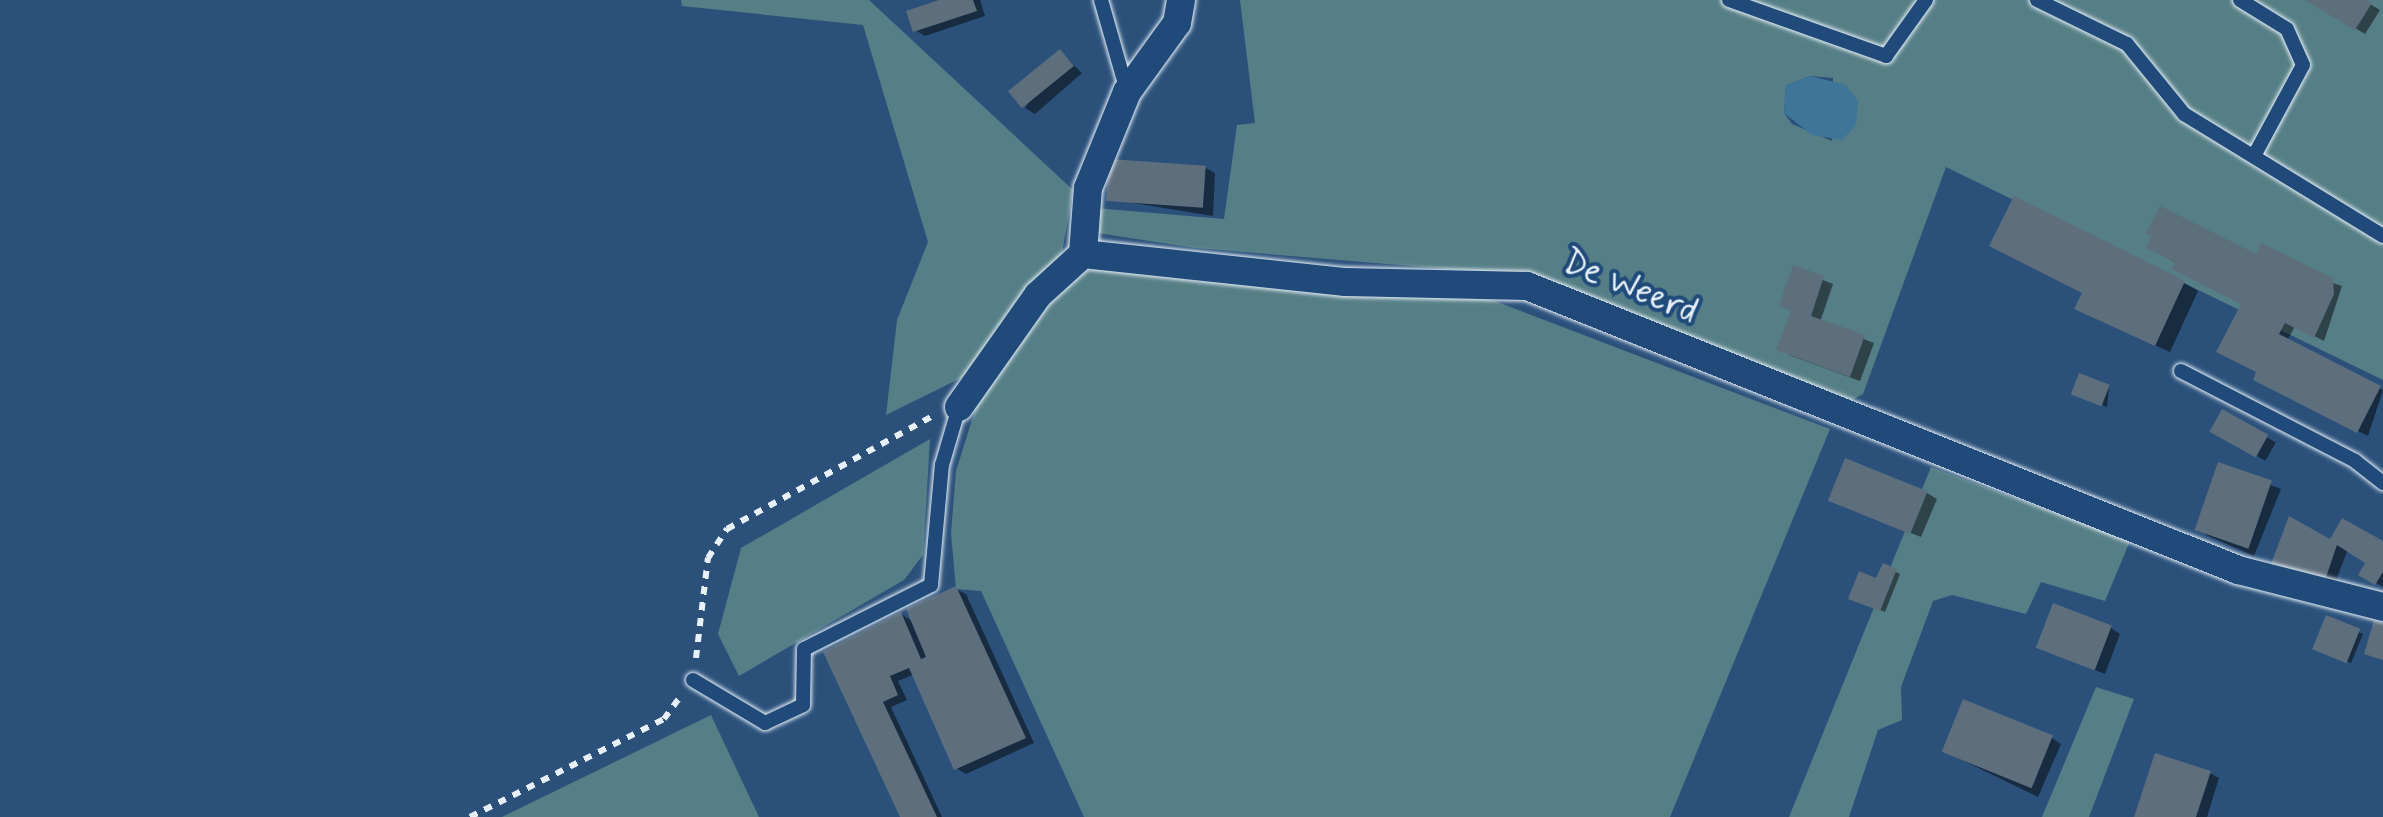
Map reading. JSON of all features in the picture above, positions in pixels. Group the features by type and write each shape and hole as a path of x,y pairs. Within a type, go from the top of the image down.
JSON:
{"street":[{"path":"959,406 1038,294 1083,254 1088,188 1128,92 1177,23 1180,0"},
{"name":"De Weerd","path":"1083,254 1346,282 1527,286 2238,570 2383,606"}],"lane":[{"path":"1102,0 1128,92"},
{"path":"1729,0 1886,56 1926,0"},
{"path":"2037,0 2126,44 2184,114 2383,236"},
{"path":"2240,0 2287,29 2303,65 2254,156"},
{"path":"2182,371 2355,461 2383,483"},
{"path":"693,680 765,723 803,705 804,649 932,584 942,465 959,406"}],"path":[{"path":"470,817 664,719 693,680 708,558 726,529 922,419 959,406"}],"green space":[{"path":"681,0 869,0 1073,190 1062,253 961,378 886,415 897,320 928,242 863,25 682,6"},
{"path":"1240,0 2383,0 2383,380 1946,167 1863,394 1852,400 1532,276 1196,248 1097,233 1095,208 1224,219 1237,125 1255,123","holes":["1810,76 1833,78 1832,141 1792,124 1784,113 1786,86"]},
{"path":"1102,267 1194,281 1492,300 1830,429 1670,817 1084,817 981,591 956,589 951,533 956,471 977,404 1005,347 1074,275"},
{"path":"930,439 923,555 904,580 739,676 718,634 741,548"},
{"path":"1931,467 2130,541 2105,601 2041,582 2026,614 1952,595 1933,601 1901,687 1902,720 1878,730 1849,817 1789,817"},
{"path":"2096,687 2134,699 2089,817 2042,817"},
{"path":"711,715 759,817 502,817"}],"water":[{"path":"1810,76 1846,85 1858,101 1856,125 1842,140 1812,135 1784,113 1786,86"}],"building":[{"path":"939,0 973,0 977,11 913,32 906,11"},
{"path":"2305,0 2367,0 2372,3 2355,30"},
{"path":"1060,49 1074,66 1022,108 1008,91"},
{"path":"1109,159 1206,166 1203,208 1106,201"},
{"path":"2014,196 2185,281 2155,346 2074,309 2082,293 1989,246"},
{"path":"2160,206 2256,254 2261,243 2333,278 2334,294 2314,338 2285,323 2279,334 2381,386 2357,433 2253,380 2256,372 2216,352 2241,304 2172,269 2175,262 2146,248 2152,236 2146,233"},
{"path":"1793,265 1824,276 1811,316 1865,335 1850,377 1776,350 1791,310 1779,306"},
{"path":"2079,373 2110,385 2102,406 2071,394"},
{"path":"2222,409 2268,435 2256,457 2209,432"},
{"path":"1845,458 1928,491 1910,534 1828,501"},
{"path":"2218,462 2272,481 2248,549 2195,530"},
{"path":"2289,516 2330,539 2342,518 2383,541 2383,572 2375,585 2358,575 2365,563 2337,545 2324,583 2271,564"},
{"path":"1883,563 1897,569 1880,611 1848,599 1859,571 1876,578"},
{"path":"956,586 1026,738 954,770 909,668 890,676 898,695 883,702 937,817 900,817 823,652 901,612 921,659 926,657 906,609"},
{"path":"2053,603 2112,626 2095,670 2036,648"},
{"path":"2326,615 2360,629 2346,663 2312,649"},
{"path":"2374,620 2383,623 2383,660 2364,654"},
{"path":"1963,699 2053,735 2032,788 1942,752"},
{"path":"2155,753 2211,771 2196,817 2134,817"}]}
